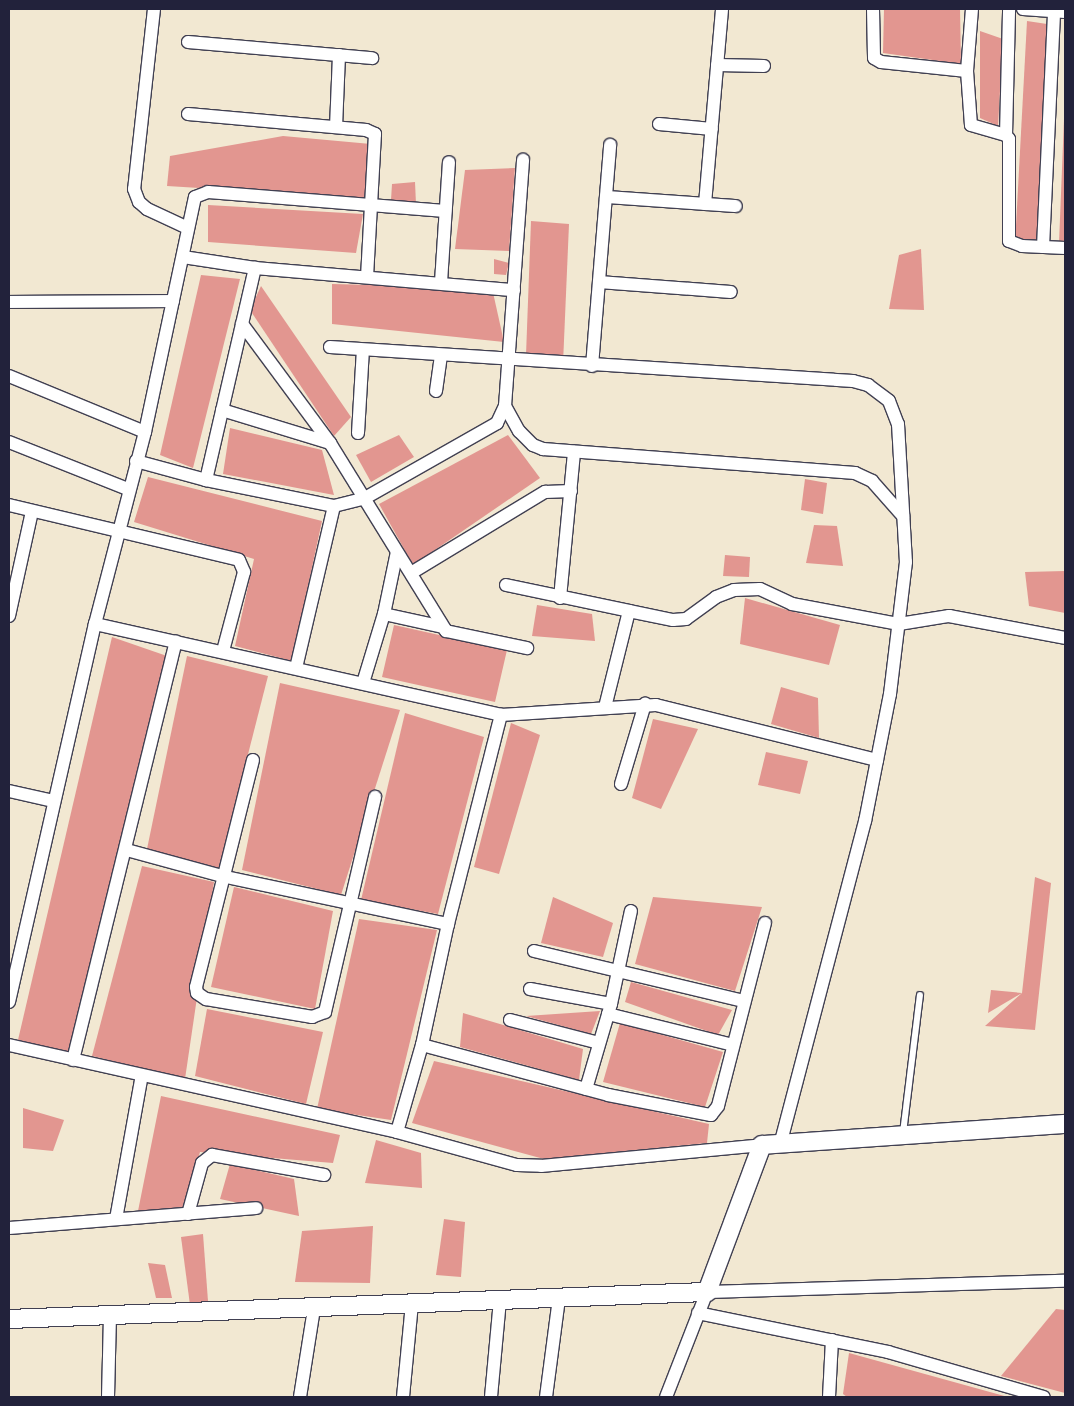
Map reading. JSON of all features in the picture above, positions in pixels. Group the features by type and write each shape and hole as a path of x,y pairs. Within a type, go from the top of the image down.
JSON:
{"main road":[{"path":"9,1319 314,1309 707,1292 762,1145 1065,1124"}],"street":[{"path":"154,9 134,189 139,202 147,209 188,228"},
{"path":"705,204 722,9"},
{"path":"874,9 873,53 877,60 967,70"},
{"path":"972,9 967,70 971,125 1006,135"},
{"path":"1009,9 1006,135 1009,146 1009,241 1022,246 1065,248"},
{"path":"1023,9 1060,12 1044,246"},
{"path":"188,42 372,58"},
{"path":"336,127 339,55"},
{"path":"717,65 764,66"},
{"path":"188,114 336,127 375,134 367,276"},
{"path":"659,124 712,129"},
{"path":"592,366 610,144"},
{"path":"136,461 206,480 334,506 365,498 497,422 505,406 523,160"},
{"path":"441,282 449,162"},
{"path":"9,1002 53,801 95,624 128,490 145,432 195,197 208,192 445,211"},
{"path":"606,197 736,206"},
{"path":"183,256 255,268 441,282 514,290"},
{"path":"206,480 255,268"},
{"path":"599,282 731,292"},
{"path":"9,302 173,301"},
{"path":"242,324 330,443 446,631"},
{"path":"330,347 868,384 889,401 898,424 906,562 900,624 877,760 845,902 780,1144"},
{"path":"358,433 364,350"},
{"path":"436,392 441,355"},
{"path":"9,376 145,432"},
{"path":"505,406 519,431 533,445 543,449 855,473 872,481 903,516"},
{"path":"222,410 330,443"},
{"path":"9,442 128,490"},
{"path":"560,598 574,452"},
{"path":"410,573 545,492 571,490"},
{"path":"9,506 234,558 243,565 222,651"},
{"path":"296,668 334,506"},
{"path":"9,616 32,511"},
{"path":"363,683 384,614 397,552"},
{"path":"506,585 560,598 672,620 686,619 725,593 734,590 760,589 792,604 900,624 949,616 1065,638"},
{"path":"605,707 629,611"},
{"path":"384,614 443,627 446,631 527,648"},
{"path":"95,624 176,640 501,715 645,704 877,760"},
{"path":"73,1060 127,850 176,640"},
{"path":"621,784 645,704"},
{"path":"397,1132 422,1045 448,924 501,715"},
{"path":"253,760 226,877 196,987 197,994 206,999 312,1017 325,1012 375,797"},
{"path":"9,791 53,801"},
{"path":"127,850 226,877 448,924"},
{"path":"586,1089 609,1009 631,911"},
{"path":"422,1045 586,1089 711,1114 718,1106 764,923"},
{"path":"534,951 744,1001"},
{"path":"530,989 609,1009 733,1045"},
{"path":"510,1020 599,1043"},
{"path":"9,1046 397,1132 517,1165 541,1166 762,1145"},
{"path":"116,1219 142,1075"},
{"path":"188,1214 202,1163 212,1155 324,1175"},
{"path":"9,1228 256,1208"},
{"path":"666,1397 707,1292 1065,1280"},
{"path":"546,1397 559,1298"},
{"path":"490,1397 500,1300"},
{"path":"403,1397 412,1304"},
{"path":"300,1397 314,1309"},
{"path":"698,1314 832,1340 926,1362 1044,1397"},
{"path":"108,1397 110,1316"},
{"path":"829,1397 832,1340"}],"lane":[{"path":"903,1134 920,995"}],"building":[{"path":"884,9 960,9 961,64 883,53"},
{"path":"1027,21 1047,24 1038,240 1015,244"},
{"path":"980,31 1003,39 998,126 980,118"},
{"path":"1064,119 1065,243 1059,243"},
{"path":"283,136 371,144 365,198 167,186 170,156"},
{"path":"515,168 509,251 455,249 465,170"},
{"path":"415,182 416,204 391,200 392,184"},
{"path":"208,205 363,214 356,253 208,242"},
{"path":"531,221 569,224 563,364 526,355"},
{"path":"921,249 924,310 889,309 899,255"},
{"path":"494,259 509,263 506,275 494,274"},
{"path":"201,275 240,279 193,468 160,455"},
{"path":"332,284 492,288 504,342 332,324"},
{"path":"261,286 351,417 334,436 250,310"},
{"path":"230,428 322,450 334,495 223,474"},
{"path":"399,435 414,457 371,482 356,455"},
{"path":"508,435 540,478 413,565 379,504"},
{"path":"148,477 322,521 292,661 235,646 254,559 134,522"},
{"path":"805,479 827,483 823,514 801,510"},
{"path":"814,525 837,526 843,566 806,563"},
{"path":"725,555 750,557 749,577 723,576"},
{"path":"1065,571 1065,613 1029,606 1025,572"},
{"path":"745,598 840,625 829,665 740,644"},
{"path":"537,605 592,614 595,641 532,636"},
{"path":"394,625 507,650 495,702 382,677"},
{"path":"112,637 167,656 68,1053 18,1040"},
{"path":"187,656 268,676 219,868 147,849"},
{"path":"280,683 400,710 341,895 242,870"},
{"path":"781,687 818,698 819,738 771,724"},
{"path":"405,713 484,737 438,914 361,900"},
{"path":"653,719 698,729 661,809 632,798"},
{"path":"511,723 540,735 499,874 474,867"},
{"path":"766,752 808,761 800,794 758,785"},
{"path":"142,866 214,882 185,1079 92,1056"},
{"path":"1035,877 1051,883 1035,1030 985,1026 1022,993"},
{"path":"234,887 333,911 315,1009 211,987"},
{"path":"553,897 613,923 603,957 541,943"},
{"path":"653,897 762,907 735,991 635,964"},
{"path":"359,919 437,930 391,1120 317,1109"},
{"path":"631,982 732,1010 718,1035 625,1002"},
{"path":"991,990 1022,993 988,1013"},
{"path":"207,1009 323,1032 306,1104 195,1076"},
{"path":"600,1011 591,1034 526,1016"},
{"path":"463,1013 583,1049 579,1080 460,1047"},
{"path":"620,1023 723,1052 705,1107 603,1082"},
{"path":"434,1061 709,1124 707,1143 544,1159 412,1123"},
{"path":"161,1096 340,1135 333,1163 200,1152 184,1207 138,1211"},
{"path":"23,1108 64,1120 53,1151 23,1148"},
{"path":"376,1140 421,1153 422,1188 365,1183"},
{"path":"230,1164 294,1179 299,1216 220,1199"},
{"path":"444,1219 465,1222 461,1277 436,1275"},
{"path":"373,1226 370,1283 295,1282 302,1231"},
{"path":"203,1234 208,1301 190,1305 181,1237"},
{"path":"148,1263 165,1265 172,1298 156,1298"},
{"path":"1056,1309 1065,1310 1065,1393 1001,1376"},
{"path":"849,1353 1008,1397 847,1397 843,1394"}]}
